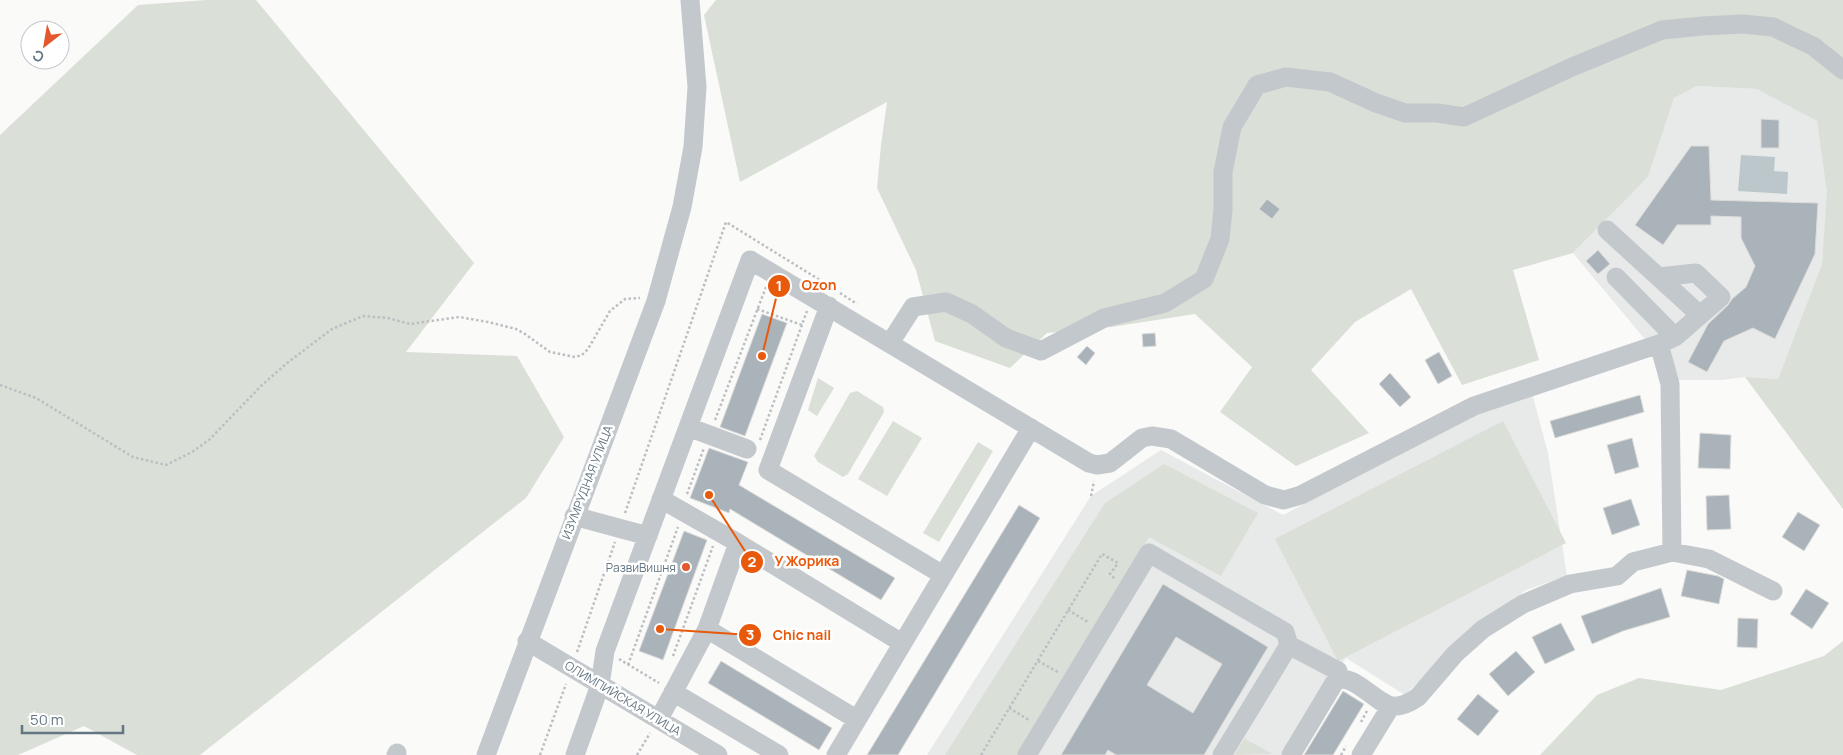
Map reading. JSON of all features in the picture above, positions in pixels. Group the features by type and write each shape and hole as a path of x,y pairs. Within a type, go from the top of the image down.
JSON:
{"street":[{"name":"ИЗУМРУДНАЯ УЛИЦА","path":"486,755 527,641 656,301 682,207 693,147 697,87 690,0"},
{"path":"890,343 913,307 946,302 972,314 1006,338 1042,351 1104,318 1164,303 1204,279 1220,239 1223,210 1223,172 1232,127 1257,85 1286,77 1330,82 1376,103 1405,113 1437,113 1464,117 1572,67 1662,30 1743,24 1773,27 1813,46 1843,70"},
{"path":"1607,230 1700,315"},
{"path":"575,755 600,684 605,651 750,260 1089,463 1098,465 1110,463 1142,438 1152,436 1171,439 1265,495 1284,500 1301,495 1474,406 1667,340 1721,297 1696,273 1659,277"},
{"path":"1616,277 1667,340 1670,384 1672,552"},
{"path":"829,306 768,470 943,575"},
{"path":"688,427 709,435 753,446"},
{"path":"836,755 1031,428"},
{"path":"661,499 738,543 902,643"},
{"path":"574,516 620,530 648,536"},
{"path":"655,726 706,629 738,543"},
{"path":"1027,755 1149,552 1285,632 1288,645 1222,755"},
{"path":"1288,645 1339,678 1346,679 1391,706 1401,705 1418,697 1455,654 1483,629 1523,604 1570,584 1617,576 1633,562 1672,552 1709,559 1773,591"},
{"path":"706,629 856,719"},
{"name":"ОЛИМПИЙСКАЯ УЛИЦА","path":"527,641 600,684 655,726 718,755"},
{"path":"1291,755 1336,676"},
{"path":"674,692 779,755"},
{"path":"1361,755 1391,706"}],"path":[{"path":"540,755 572,668 726,222"},
{"path":"687,494 765,288 770,282"},
{"path":"0,385 36,398 133,457 166,465 192,452 209,440 287,362 332,329 363,316 388,318 410,324 459,317 488,322 516,329 550,352 575,357 582,355 588,349 610,311 624,298 656,301"},
{"path":"753,446 810,305"},
{"path":"757,309 802,324"},
{"path":"628,665 679,524"},
{"path":"672,658 716,539"},
{"path":"980,755 1102,554 1118,563 1110,574 1120,585"},
{"path":"605,651 674,692"},
{"path":"1360,724 1369,708"},
{"path":"637,755 655,726"},
{"path":"1341,755 1350,739"}],"shaded area":[{"path":"206,0 256,0 474,263 406,352 517,356 564,437 526,498 200,755 137,755 84,726 18,755 0,755 0,135 138,5"},
{"path":"716,0 1843,0 1843,509 1745,377 1778,379 1822,264 1827,192 1817,121 1757,89 1697,86 1674,98 1648,177 1573,253 1513,270 1539,360 1462,385 1411,289 1355,322 1311,370 1369,433 1296,466 1220,412 1252,367 1195,314 1111,327 1047,333 1010,368 935,341 916,270 877,188 887,102 740,182 704,15"},
{"path":"1697,86 1758,89 1817,121 1828,191 1822,264 1778,379 1745,377 1722,380 1679,380 1573,253 1648,177 1674,98"},
{"path":"1741,155 1775,157 1774,171 1788,172 1787,194 1738,191"},
{"path":"818,378 834,388 817,416 808,410"},
{"path":"857,391 883,407 884,412 848,474 843,477 818,462 814,456 850,393"},
{"path":"1532,393 1548,453 1567,576 1526,590 1470,631 1405,695 1346,658 1284,755 927,755 1091,496 1161,450 1283,515 1476,413"},
{"path":"893,421 922,438 887,496 858,479"},
{"path":"1503,421 1566,543 1338,661 1275,539"},
{"path":"978,442 993,451 939,542 923,533"},
{"path":"1164,464 1258,513 1221,576 1149,537 1018,755 945,755 1105,503"},
{"path":"1843,641 1843,755 1540,755 1597,695 1639,678 1721,690 1824,656"},
{"path":"1245,738 1247,740 1273,754 1234,755"}],"building":[{"path":"1761,119 1779,120 1779,148 1761,148"},
{"path":"1691,146 1709,146 1711,200 1818,203 1815,254 1775,339 1753,328 1724,341 1707,372 1688,362 1708,324 1746,287 1755,266 1741,238 1741,217 1711,216 1711,225 1677,225 1663,245 1635,225"},
{"path":"1267,199 1280,209 1272,219 1259,209"},
{"path":"1598,250 1610,264 1598,274 1586,261"},
{"path":"762,314 787,323 745,436 720,427"},
{"path":"1155,333 1156,346 1143,347 1142,334"},
{"path":"1087,346 1095,353 1086,365 1077,357"},
{"path":"1439,352 1452,376 1438,384 1425,360"},
{"path":"1390,373 1411,397 1400,407 1379,384"},
{"path":"1640,395 1644,412 1555,438 1550,421"},
{"path":"1700,433 1731,435 1730,469 1698,468"},
{"path":"1632,438 1639,467 1615,474 1607,445"},
{"path":"709,448 748,462 739,485 895,578 881,600 730,509 729,513 690,498"},
{"path":"1729,495 1731,529 1707,530 1706,496"},
{"path":"1631,499 1640,525 1612,535 1603,508"},
{"path":"1019,505 1040,518 898,755 867,755"},
{"path":"1798,512 1820,525 1804,551 1782,537"},
{"path":"684,531 707,540 663,660 639,651"},
{"path":"1687,570 1724,579 1719,604 1681,596"},
{"path":"1163,584 1268,647 1204,755 1116,755 1108,750 1105,755 1061,755","holes":["1176,637 1222,664 1193,713 1147,685"]},
{"path":"1661,588 1670,617 1623,631 1592,644 1581,616"},
{"path":"1806,589 1829,603 1812,629 1790,614"},
{"path":"1738,618 1758,619 1757,648 1737,647"},
{"path":"1561,623 1575,650 1545,664 1532,637"},
{"path":"1516,651 1535,672 1508,696 1489,674"},
{"path":"721,661 832,728 819,750 708,683"},
{"path":"1343,691 1364,704 1333,755 1304,755"},
{"path":"1478,694 1499,711 1478,736 1457,719"}],"place":[{"name":"Ozon","path":"762,356"},
{"name":"У Жорика","path":"709,495"},
{"name":"РазвиВишня","path":"686,567"},
{"name":"Chic nail","path":"660,629"}]}
